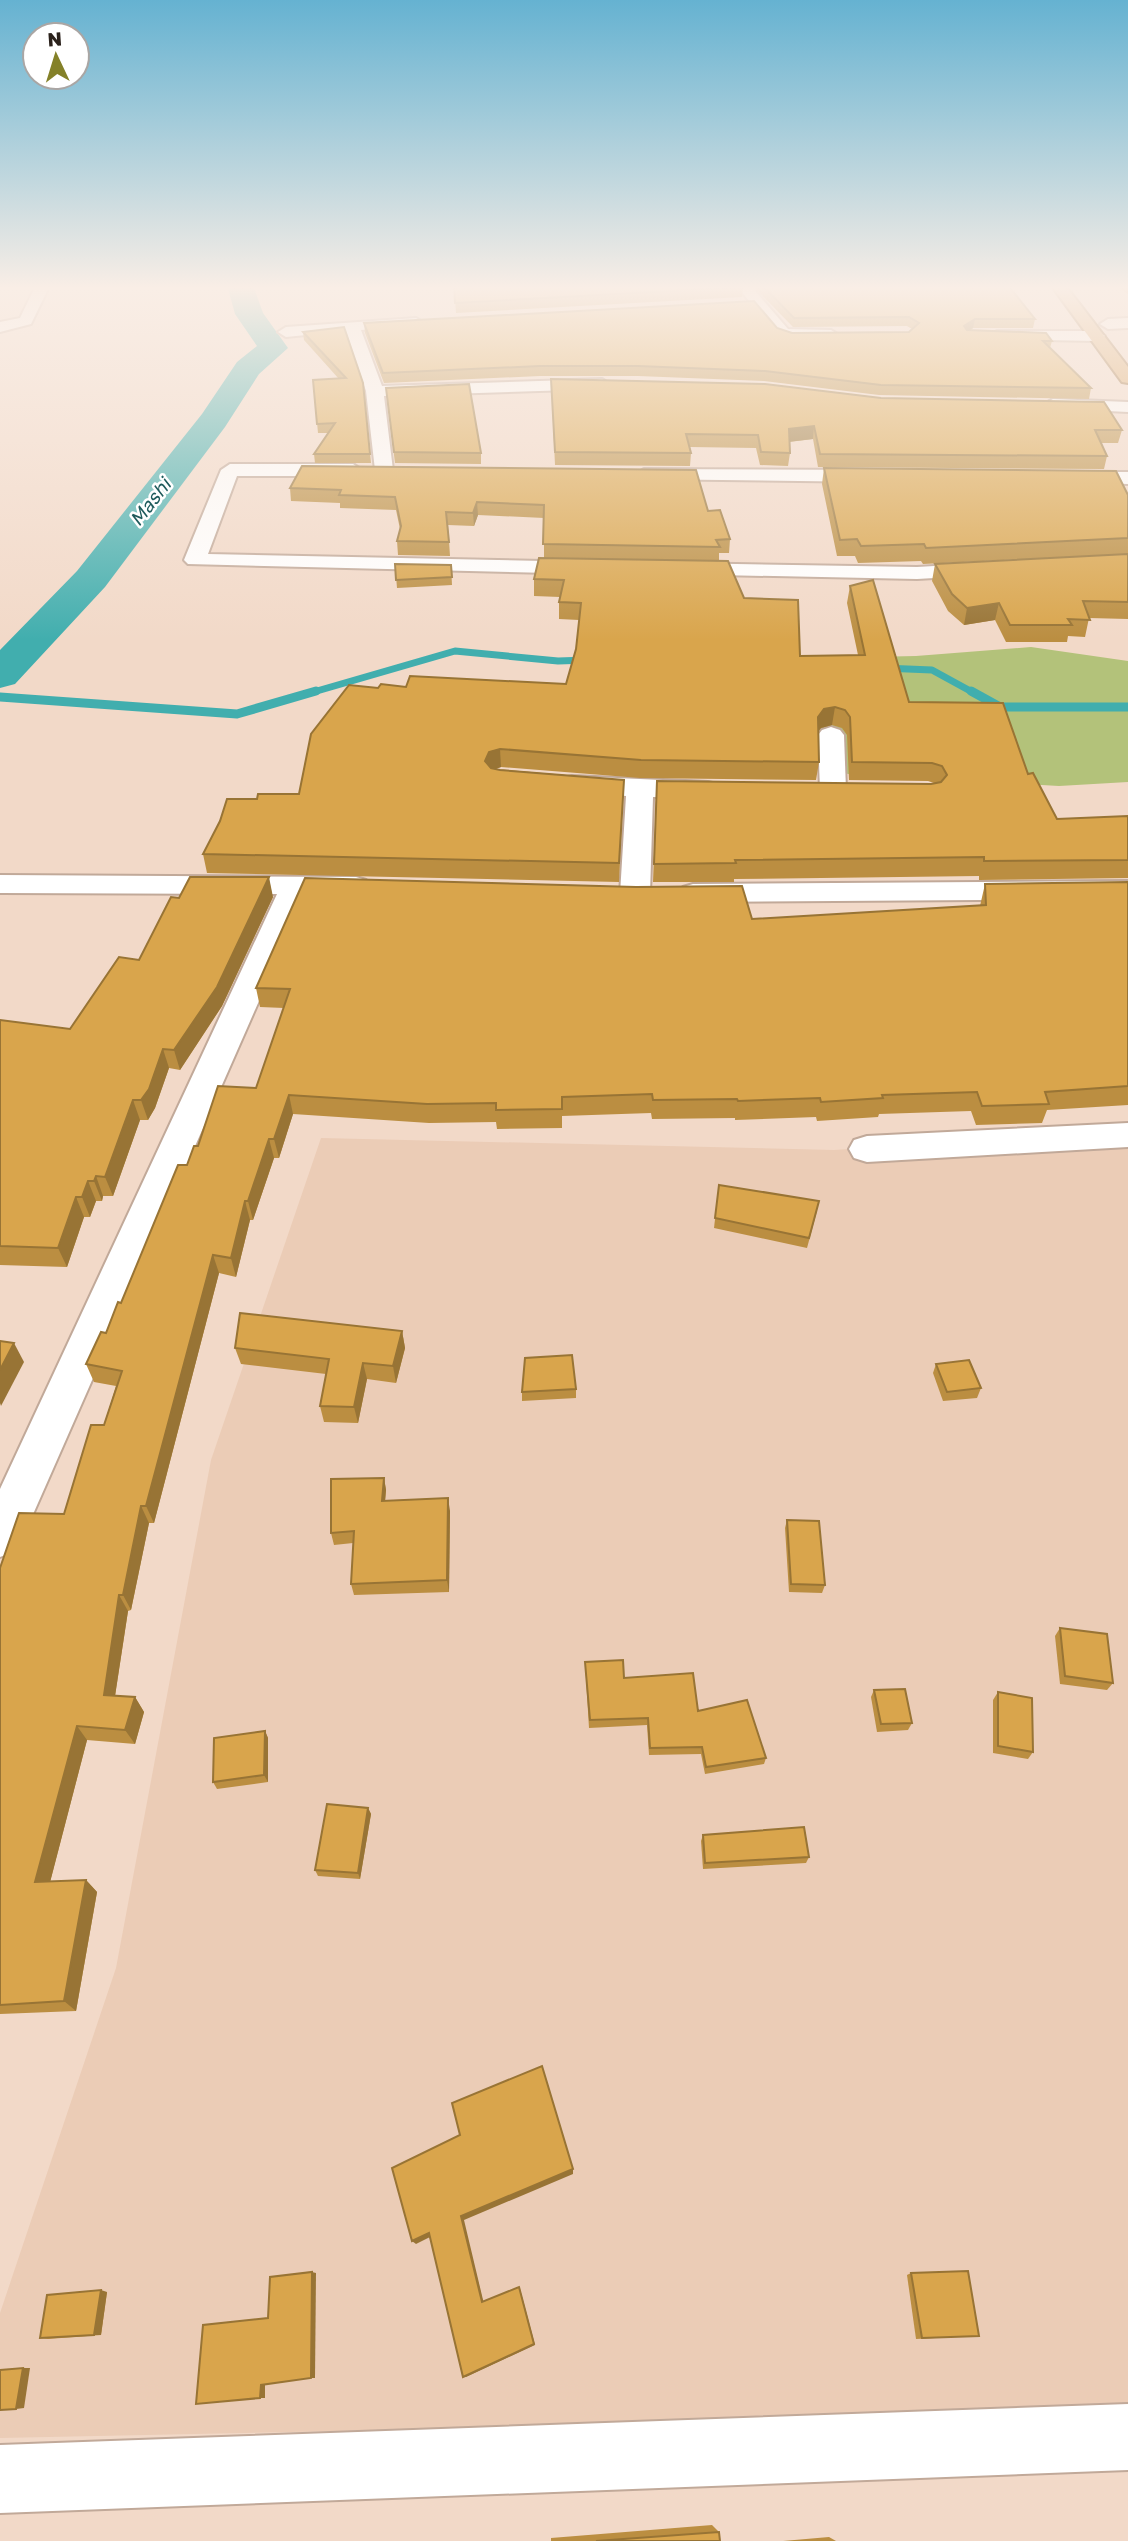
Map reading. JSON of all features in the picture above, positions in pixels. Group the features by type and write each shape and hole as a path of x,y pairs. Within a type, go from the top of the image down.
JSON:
{"street":[{"path":"378,404 395,470 230,470 195,560 616,568"},
{"path":"1046,404 1128,407"},
{"path":"630,475 893,477"},
{"path":"1045,478 1128,478"},
{"path":"657,569 917,573 1009,568"},
{"path":"831,735 833,790"},
{"path":"542,781 640,789 737,790"},
{"path":"640,789 622,893 1128,890"},
{"path":"806,790 860,791"},
{"path":"0,884 378,887"},
{"path":"0,1537 296,885"},
{"path":"867,1149 1128,1135"},
{"path":"0,2479 1128,2437"}],"shaded area":[{"path":"1128,1131 1128,2415 0,2438 0,2313 116,1968 211,1460 321,1138 834,1150"}],"green space":[{"path":"1031,647 1128,661 1128,782 1059,786 848,774 679,716 776,659 916,656"}],"building":[{"path":"315,404 365,404 370,454 314,454 335,423 317,424"},
{"path":"388,404 472,404 481,453 394,452"},
{"path":"552,404 1105,404 1122,430 1095,430 1107,456 820,454 814,426 789,429 790,453 761,452 758,435 686,434 691,453 555,452"},
{"path":"302,466 696,470 708,511 720,510 730,539 716,540 720,547 543,544 544,505 477,502 473,513 446,512 449,542 397,541 401,526 395,497 339,495 341,490 290,488"},
{"path":"824,468 1116,471 1128,495 1128,538 926,548 924,544 861,546 857,539 840,540"},
{"path":"1128,554 1128,602 1083,601 1090,620 1068,619 1072,625 1010,625 999,603 967,608 952,594 935,564"},
{"path":"539,558 728,561 744,598 798,600 800,656 865,655 850,586 873,580 909,702 1003,703 1028,774 1033,773 1057,819 1128,816 1128,860 984,861 984,857 735,860 736,863 654,864 657,781 931,784 941,782 947,775 942,766 932,763 852,762 850,717 845,710 835,707 824,709 818,717 819,762 641,760 500,749 489,752 485,761 491,768 500,770 624,780 619,863 203,854 220,821 227,799 257,799 258,794 299,794 311,734 349,685 378,688 381,684 406,687 410,676 566,684 576,649 581,603 559,602 564,580 534,579"},
{"path":"395,564 451,565 452,577 396,580"},
{"path":"190,877 269,877 217,987 174,1050 163,1049 149,1089 141,1100 133,1100 105,1177 96,1176 94,1181 88,1181 82,1197 76,1197 58,1248 0,1246 0,1020 70,1029 119,957 139,960 171,897 179,898"},
{"path":"305,878 636,887 742,886 752,919 986,905 985,884 1128,882 1128,1086 1045,1092 1049,1104 982,1106 977,1092 882,1095 883,1098 821,1102 820,1098 653,1100 652,1094 562,1097 562,1109 496,1110 496,1103 427,1104 289,1095 274,1139 269,1139 248,1201 245,1201 231,1258 213,1255 146,1506 141,1506 123,1595 119,1595 104,1695 135,1697 125,1730 77,1726 35,1882 86,1880 64,2001 0,2005 0,1568 19,1513 64,1514 91,1425 104,1425 122,1371 86,1364 101,1332 106,1333 118,1302 121,1303 178,1165 187,1165 194,1146 198,1146 218,1086 256,1088 290,989 256,988"},
{"path":"719,1185 819,1201 809,1238 715,1218"},
{"path":"240,1313 402,1331 393,1366 363,1363 354,1407 320,1406 329,1359 235,1348"},
{"path":"0,1341 14,1343 0,1370"},
{"path":"572,1355 576,1389 522,1392 525,1358"},
{"path":"969,1360 981,1388 947,1392 936,1364"},
{"path":"384,1478 382,1501 448,1498 447,1580 351,1584 354,1531 331,1533 331,1479"},
{"path":"787,1520 819,1521 825,1585 791,1584"},
{"path":"1060,1628 1107,1634 1113,1683 1065,1676"},
{"path":"623,1660 624,1678 693,1673 698,1711 747,1700 766,1758 706,1767 702,1747 650,1748 648,1718 590,1720 585,1662"},
{"path":"905,1689 912,1723 881,1724 874,1690"},
{"path":"998,1692 1032,1698 1033,1752 998,1746"},
{"path":"265,1731 264,1775 213,1782 214,1738"},
{"path":"327,1804 368,1808 358,1873 315,1870"},
{"path":"804,1827 809,1857 705,1863 703,1835"},
{"path":"542,2066 573,2169 461,2216 482,2302 519,2287 534,2344 463,2377 429,2233 412,2241 392,2168 460,2135 452,2103"},
{"path":"968,2271 979,2336 922,2338 911,2273"},
{"path":"312,2272 311,2378 261,2385 260,2398 196,2404 203,2325 268,2318 270,2277"},
{"path":"101,2290 94,2335 40,2338 47,2295"},
{"path":"23,2368 16,2409 0,2410 0,2370"},
{"path":"719,2532 720,2541 596,2541"}],"waterway":[{"name":"Mashi","path":"0,675 91,579 225,404"},
{"path":"310,693 455,651 558,661 588,660"},
{"path":"883,668 932,670 974,693"},
{"path":"0,697 237,714 316,691"},
{"path":"971,691 1000,707 1128,707"}]}
